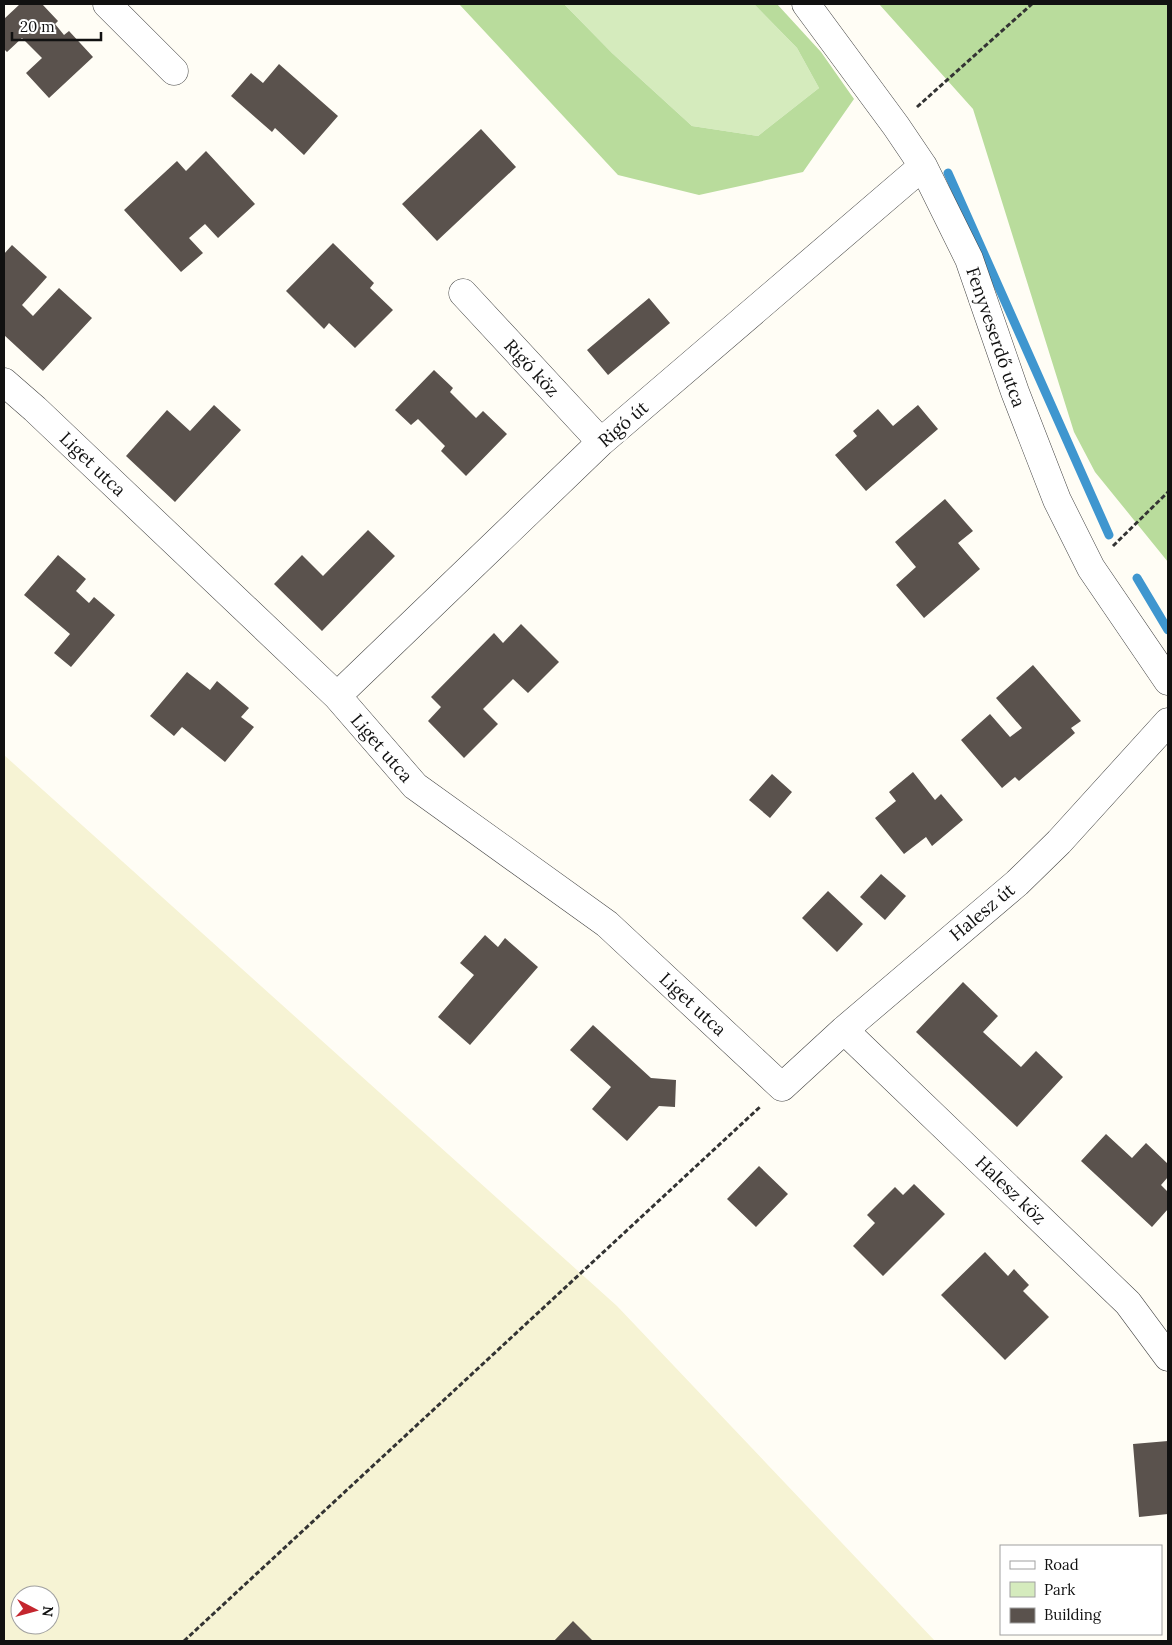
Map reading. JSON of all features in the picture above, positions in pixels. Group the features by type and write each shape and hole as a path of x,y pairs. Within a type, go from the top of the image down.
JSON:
{"street":[{"path":"107,4 174,71"},
{"name":"Fenyveserdő utca","path":"806,4 896,126 923,166 968,258 1015,392 1057,500 1091,568 1168,681"},
{"name":"Rigó út","path":"337,696 601,442 923,166"},
{"name":"Rigó köz","path":"463,293 601,442"},
{"name":"Liget utca","path":"4,382 35,409 337,696 415,786 607,924 782,1087"},
{"name":"Halesz út","path":"782,1087 844,1030 1017,883 1058,842 1168,722"},
{"name":"Halesz köz","path":"844,1030 1128,1303 1168,1357"}],"path":[{"path":"896,126 1032,4"},
{"path":"1091,568 1168,492"},
{"path":"184,1641 782,1087"}],"shaded area":[{"path":"4,755 617,1306 935,1641 4,1641"}],"green space":[{"path":"459,4 564,4 612,53 692,126 758,136 819,88 797,48 754,4 777,4 821,52 854,99 803,172 699,195 618,175"},
{"path":"564,4 754,4 797,48 819,88 758,136 692,126 612,53"},
{"path":"879,4 1168,4 1168,562 1095,472 1074,432 973,109"}],"building":[{"path":"20,4 42,4 58,21 55,24 64,35 69,31 93,57 49,98 26,73 42,58 22,38 7,52 4,49 4,19"},
{"path":"279,64 338,116 304,155 275,128 272,132 231,96 251,73 263,83"},
{"path":"481,129 516,167 437,241 402,204"},
{"path":"206,151 255,204 218,238 205,224 189,238 203,253 181,272 124,210 177,161 186,171"},
{"path":"333,243 374,283 370,288 393,310 355,348 329,323 324,329 286,291"},
{"path":"12,245 47,277 22,305 33,316 59,288 92,318 43,371 4,335 4,254"},
{"path":"649,298 670,323 608,375 587,350"},
{"path":"434,370 453,388 450,392 476,418 483,411 507,434 466,476 441,451 445,446 418,419 411,425 395,410"},
{"path":"214,405 241,430 175,502 126,456 167,410 190,431"},
{"path":"918,405 938,429 866,491 835,455 857,436 853,431 878,409 893,426"},
{"path":"945,499 973,531 958,543 980,569 924,618 896,585 916,567 895,542"},
{"path":"368,530 395,556 322,631 274,584 302,555 323,576"},
{"path":"58,555 86,579 76,591 89,603 94,597 115,615 71,667 54,653 70,634 24,595"},
{"path":"521,624 559,662 528,693 513,679 483,709 498,724 464,758 428,721 441,707 431,697 494,633 503,643"},
{"path":"1033,665 1081,721 1071,728 1075,733 1019,781 1015,777 1002,788 961,740 990,714 1010,737 1022,728 996,698"},
{"path":"187,672 210,690 217,681 249,708 241,717 254,727 225,762 182,727 174,736 150,716"},
{"path":"913,772 935,800 941,794 963,820 932,846 926,837 904,854 875,818 896,801 889,792"},
{"path":"772,774 792,792 770,818 749,800"},
{"path":"881,874 906,896 885,920 860,897"},
{"path":"828,891 863,924 837,952 802,918"},
{"path":"485,935 498,947 505,938 538,967 470,1045 438,1017 474,975 460,963"},
{"path":"963,982 998,1016 983,1032 1021,1067 1036,1051 1063,1077 1017,1127 916,1032"},
{"path":"593,1025 651,1078 676,1080 675,1107 659,1106 627,1141 592,1109 611,1087 570,1050"},
{"path":"1106,1134 1132,1158 1146,1143 1168,1164 1168,1177 1161,1185 1168,1192 1168,1209 1152,1227 1081,1161"},
{"path":"759,1166 788,1194 756,1227 727,1199"},
{"path":"914,1184 945,1214 883,1276 853,1246 875,1223 867,1215 895,1187 903,1195"},
{"path":"985,1252 1008,1276 1014,1269 1029,1285 1023,1291 1049,1317 1005,1360 941,1295"},
{"path":"1168,1441 1168,1514 1139,1517 1133,1444"},
{"path":"573,1621 593,1641 554,1641"}],"waterway":[{"path":"948,173 1109,535"},
{"path":"1137,578 1168,630"}]}
